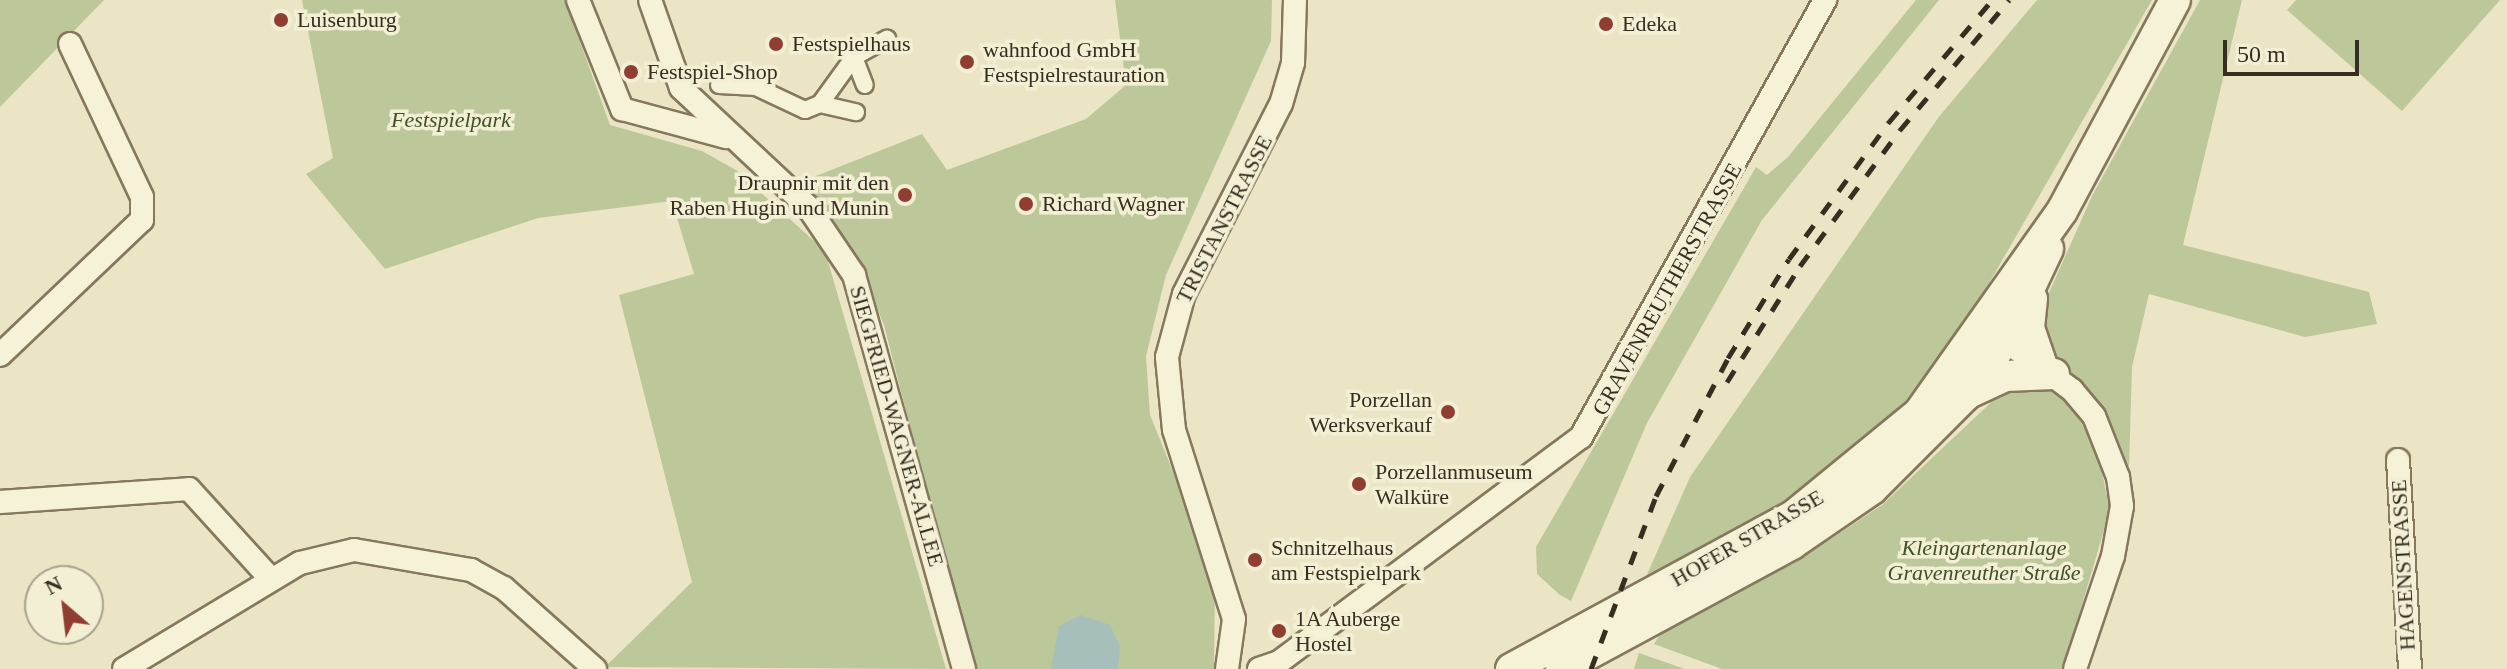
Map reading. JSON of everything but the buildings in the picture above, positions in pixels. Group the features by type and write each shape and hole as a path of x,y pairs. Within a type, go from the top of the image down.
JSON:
{"main road":[{"name":"HOFER STRASSE","path":"1561,669 1804,536 1872,489 1966,395 1994,333 2175,0"},
{"name":"HOFER STRASSE","path":"1511,669 1817,499 1919,413 2035,285 2062,211"},
{"path":"1966,395 2005,376 2048,370 2029,328 2035,285"}],"street":[{"path":"578,0 622,109 726,137"},
{"name":"SIEGFRIED-WAGNER-ALLEE","path":"650,0 681,88 726,137 808,207 861,289 964,669"},
{"name":"TRISTANSTRASSE","path":"1234,668 1234,619 1174,430 1167,357 1184,294 1281,104 1293,63 1295,0"},
{"name":"GRAVENREUTHERSTRASSE","path":"1259,669 1291,654 1587,431 1825,0"},
{"path":"719,85 756,87 805,110 820,104 854,57 887,39"},
{"path":"0,355 142,220 142,197 70,44"},
{"path":"854,57 865,85"},
{"path":"820,104 856,112"},
{"path":"1994,333 2048,370 2094,416 2109,447 2122,506 2075,669"},
{"name":"HAGENSTRASSE","path":"2398,460 2410,669"},
{"path":"0,502 189,489 271,579"},
{"path":"124,669 271,579 317,556 354,550 450,562 504,588 595,669"}],"green space":[{"path":"0,0 104,0 0,107"},
{"name":"Festspielpark","path":"302,0 565,0 610,125 702,151 736,170 825,251 946,669 605,667 692,582 619,295 694,274 672,201 538,218 385,269 306,174 333,158"},
{"path":"1115,0 1272,0 1271,41 1166,275 1146,356 1150,415 1215,575 1214,669 972,669 884,325 857,261 801,182 922,134 947,170 1086,119 1126,85"},
{"path":"1916,0 1939,0 1762,220 1647,423 1571,601 1560,595 1537,574 1536,547 1756,167 1767,175 1788,157"},
{"path":"2037,0 2152,0 1950,351 1878,436 1780,510 1645,579 1690,477 1938,118"},
{"path":"2200,0 2242,0 2183,245 2369,292 2377,324 2305,337 2149,294 2132,367 2129,467 2090,392 2053,362 2037,320 2092,196"},
{"path":"2296,0 2500,0 2402,111 2287,10"},
{"name":"Kleingartenanlage Gravenreuther Straße","path":"2032,382 2060,397 2079,419 2097,449 2110,510 2063,669 1722,669 1654,644 1662,631 1796,562 1882,505 2000,394"},
{"path":"1639,653 1685,669 1634,669"}],"water":[{"path":"1081,615 1110,625 1120,647 1118,669 1051,669 1059,626"}],"railway":[{"path":"1591,669 1656,496 1728,358 1789,259 1889,122 1992,0"},
{"path":"1727,382 1800,266 1900,130 2009,0"}],"place":[{"name":"Luisenburg","path":"281,20"},
{"name":"Edeka","path":"1606,24"},
{"name":"Festspielhaus","path":"776,44"},
{"name":"wahnfood GmbH Festspielrestauration","path":"967,62"},
{"name":"Festspiel-Shop","path":"631,72"},
{"name":"Draupnir mit den Raben Hugin und Munin","path":"905,195"},
{"name":"Richard Wagner","path":"1026,204"},
{"name":"Porzellan Werksverkauf","path":"1448,412"},
{"name":"Porzellanmuseum Walküre","path":"1359,484"},
{"name":"Schnitzelhaus am Festspielpark","path":"1255,560"},
{"name":"1A Auberge Hostel","path":"1279,631"}]}
